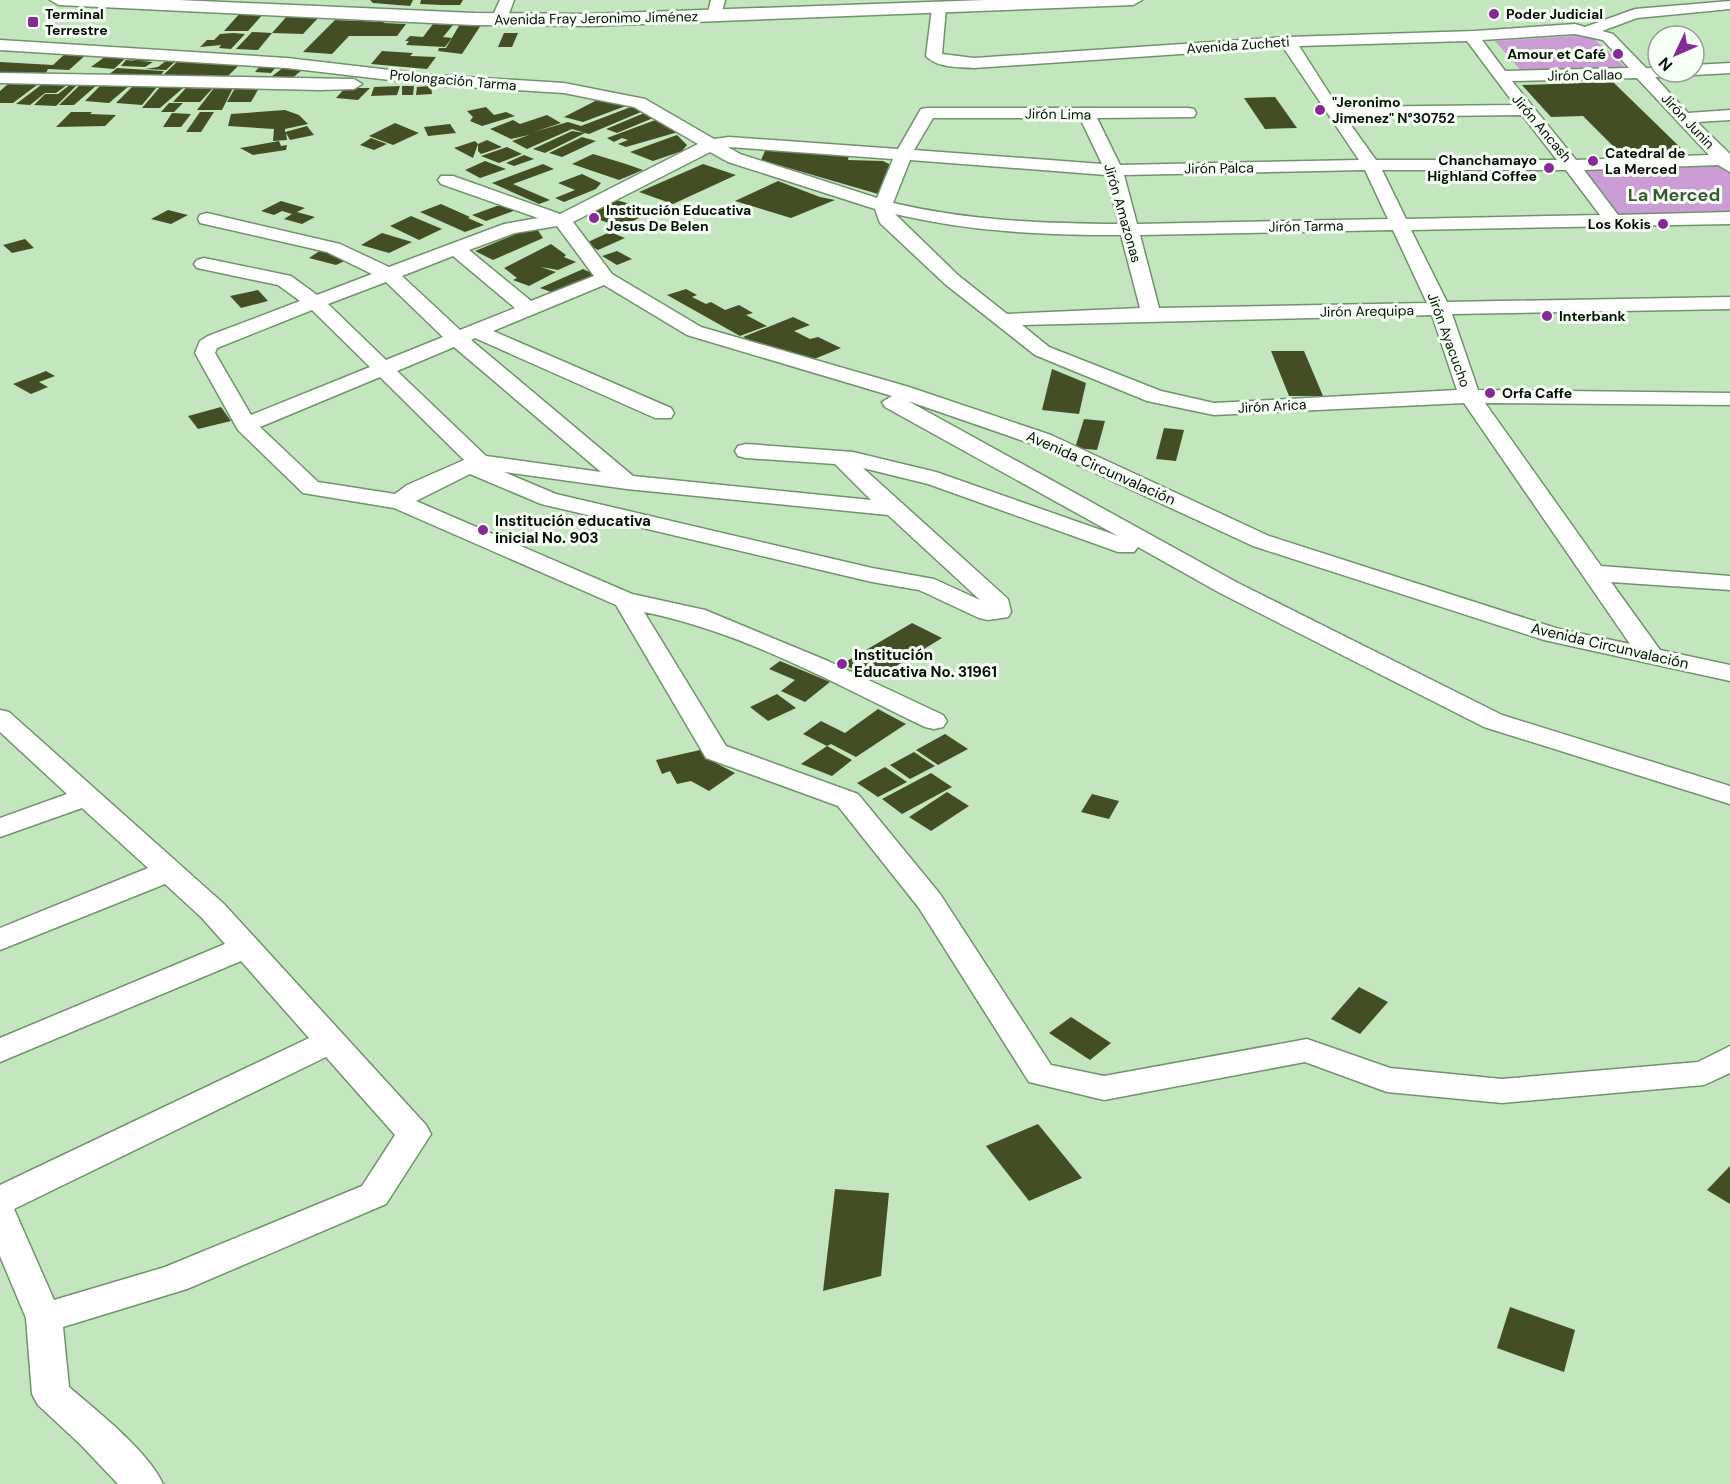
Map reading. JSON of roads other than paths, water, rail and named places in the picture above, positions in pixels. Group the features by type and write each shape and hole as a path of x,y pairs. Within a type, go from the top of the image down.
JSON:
{"highway":[{"name":"Avenida Fray Jeronimo Jiménez","path":"59,0 183,3 499,19 590,20 716,8 939,8 1133,0"}],"street":[{"path":"499,19 507,0"},
{"path":"1591,30 1635,14 1730,5"},
{"name":"Avenida Zucheti","path":"939,8 934,56 948,62 974,63 1288,42 1591,30"},
{"name":"Jirón Junin","path":"1591,30 1608,37 1728,162"},
{"name":"Jirón Ancash","path":"1475,36 1474,40 1499,76 1572,165 1613,220"},
{"name":"Jirón Ayacucho","path":"1288,42 1333,112 1371,165 1440,309 1470,396 1651,656"},
{"name":"Prolongación Tarma","path":"0,45 287,63 433,80 564,88 639,103 734,159 883,206"},
{"path":"1706,69 1730,68"},
{"name":"Jirón Callao","path":"1499,76 1646,74"},
{"path":"0,78 320,85 433,80"},
{"path":"1333,112 1525,110"},
{"name":"Jirón Lima","path":"903,154 927,113 1087,115 1188,113"},
{"name":"Jirón Amazonas","path":"1087,115 1114,170 1151,314"},
{"path":"1686,118 1730,115"},
{"name":"Jirón Palca","path":"710,145 729,142 1114,170 1728,162"},
{"path":"710,145 562,220 511,228 207,345 205,353 246,425 310,488 400,502 625,600 696,615 819,666 934,721"},
{"path":"883,206 903,154"},
{"path":"447,180 562,220"},
{"name":"Jirón Tarma","path":"883,206 948,221 1038,229 1130,230 1730,218"},
{"name":"Jirón Arica","path":"883,206 887,219 952,280 1042,351 1155,396 1214,409 1470,396 1730,399"},
{"path":"207,219 333,248 390,274 466,335 627,482"},
{"name":"Avenida Circunvalación","path":"562,220 605,278 694,331 843,374 1043,440 1261,541 1553,635 1730,673"},
{"path":"456,249 529,309"},
{"path":"204,264 284,280 316,303 384,369 475,464 549,499 872,575 925,584 988,613 999,612 999,604 846,465 846,460"},
{"path":"246,425 605,278"},
{"name":"Jirón Arequipa","path":"1003,320 1151,314 1730,303"},
{"path":"466,335 663,413"},
{"path":"843,374 1199,571 1493,721 1730,795"},
{"path":"746,452 853,459 936,478 1073,526 1165,562 1199,571"},
{"path":"400,502 415,490 475,464 894,509"},
{"path":"1593,573 1730,583"},
{"path":"625,600 716,752 848,800 930,901 1040,1074 1104,1088 1307,1050 1387,1080 1502,1091 1704,1073 1730,1058"},
{"path":"0,718 213,911 414,1134 374,1195 174,1279 44,1318"},
{"path":"0,828 87,796"},
{"path":"0,940 169,871"},
{"path":"0,1051 246,947"},
{"path":"0,1200 330,1041"},
{"path":"0,1215 44,1318 51,1394 94,1432 142,1484"}],"place":[{"name":"Poder Judicial","path":"1494,14"},
{"name":"Terminal Terrestre","path":"33,22"},
{"name":"Amour et Café","path":"1618,54"},
{"name":"\"Jeronimo Jimenez\" N°30752","path":"1320,110"},
{"name":"Catedral de La Merced","path":"1593,161"},
{"name":"Chanchamayo Highland Coffee","path":"1549,168"},
{"name":"Institución Educativa Jesus De Belen","path":"594,218"},
{"name":"Los Kokis","path":"1663,224"},
{"name":"Interbank","path":"1547,316"},
{"name":"Orfa Caffe","path":"1490,393"},
{"name":"Institución educativa inicial No. 903","path":"483,530"},
{"name":"Institución Educativa No. 31961","path":"842,664"}],"district":[{"name":"La Merced","path":"1674,195"}]}
